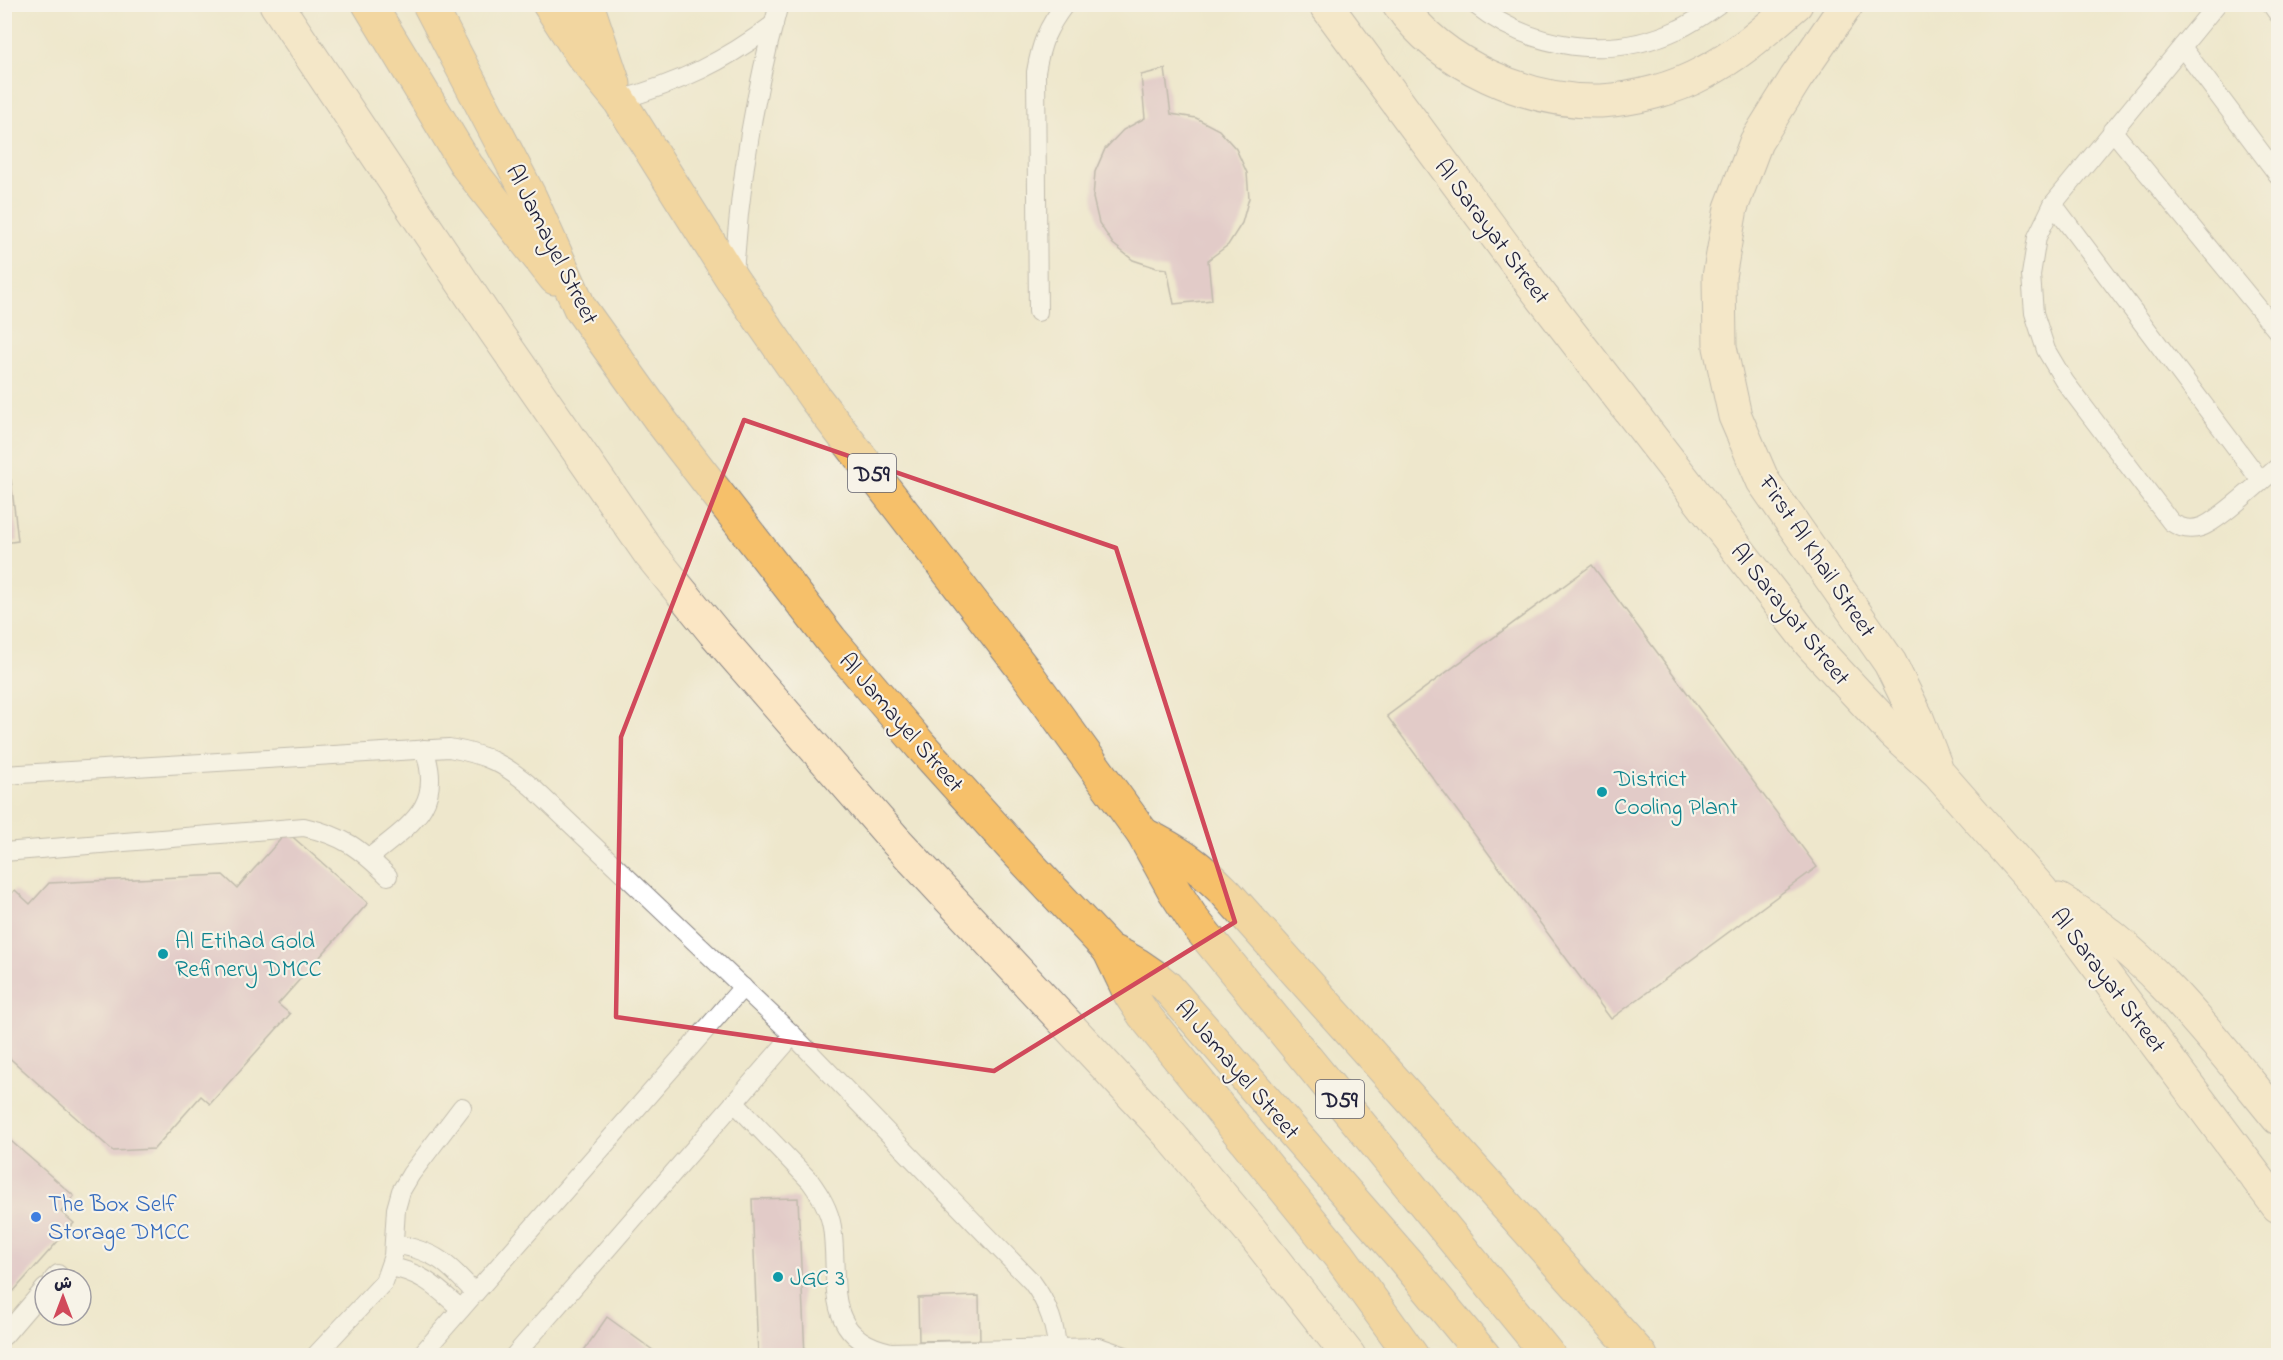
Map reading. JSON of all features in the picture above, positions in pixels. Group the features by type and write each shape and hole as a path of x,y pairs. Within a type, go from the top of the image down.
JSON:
{"main road":[{"path":"276,4 495,331 650,554 722,641 881,824 1171,1136 1251,1231 1349,1356"},
{"path":"369,4 467,166 519,235 580,308"},
{"name":"Al Jamayel Street","path":"429,4 530,197 580,308 661,421 831,640 929,755 1109,950 1140,965 1166,986 1403,1258 1484,1356"},
{"path":"549,4 582,55 619,100"},
{"path":"587,4 603,45 619,100"},
{"name":"Al Sarayat Street","path":"1325,4 1532,284 1810,643 1879,717 1938,773 2042,890 2278,1206"},
{"path":"1399,4 1406,15 1446,53 1494,80 1545,96 1600,100 1654,93 1705,72 1751,42 1796,4"},
{"name":"First Al Khail Street","path":"1847,4 1796,78 1756,142 1731,208 1719,277 1720,347 1735,416 1763,481 1890,663 1917,718 1938,773"},
{"name":"D59","path":"619,100 734,282 815,398 1027,674 1143,834 1169,883 1194,921 1549,1356"},
{"path":"1143,834 1176,849 1202,869 1226,893 1641,1356"},
{"path":"2042,890 2083,915 2122,944 2157,976 2190,1011 2278,1118"},
{"path":"1109,950 1130,994 1144,1015 1313,1222 1412,1356"}],"lane":[{"path":"734,282 742,178 761,75 779,4"},
{"path":"1038,312 1036,72 1043,39 1050,23 1065,4"},
{"path":"1474,4 1494,20 1538,40 1586,48 1634,44 1680,29 1719,4"},
{"path":"2217,4 2053,204 2037,237 2031,275 2034,313 2046,350 2066,382 2163,515 2180,528 2190,530 2210,524 2278,467"},
{"path":"2271,4 2278,14"},
{"path":"619,100 664,87 717,63 747,45 774,24"},
{"path":"2182,46 2278,175"},
{"path":"2112,130 2278,332"},
{"path":"2053,204 2261,481"},
{"path":"4,775 449,748 472,752 495,760 515,772 793,1035 1032,1282 1051,1314 1058,1352"},
{"path":"369,858 414,820 426,804 431,786 430,767 424,749"},
{"path":"4,852 304,827 328,832 350,843 387,876"},
{"path":"420,1356 742,987"},
{"path":"514,1356 793,1035"},
{"path":"734,1102 820,1194 828,1210 832,1226 837,1303 850,1331 862,1342 876,1349 908,1353 1058,1352 1099,1347 1125,1356"},
{"path":"315,1356 384,1282 390,1268 396,1209 402,1191 411,1174 462,1107"},
{"path":"394,1244 423,1250 437,1256 451,1266 475,1293"},
{"path":"390,1268 402,1269 423,1277 461,1309"},
{"path":"4,1336 33,1302"}],"highlighted area":[{"path":"744,420 1116,548 1235,922 994,1071 616,1017 621,737"}],"building":[{"path":"1165,69 1171,114 1196,118 1219,130 1236,149 1247,173 1249,198 1242,223 1228,245 1208,260 1212,300 1174,304 1167,269 1133,260 1113,244 1099,223 1093,198 1095,172 1105,149 1123,130 1145,118 1141,75"},
{"path":"11,480 18,541 4,543 4,481"},
{"name":"District Cooling Plant","path":"1592,565 1817,867 1611,1019 1387,716"},
{"name":"Al Etihad Gold Refinery DMCC","path":"287,832 368,903 278,1004 290,1014 210,1104 201,1096 154,1149 113,1151 4,1053 4,901 15,890 30,904 49,883 223,875 237,888"},
{"name":"The Box Self Storage DMCC","path":"4,1135 74,1196 61,1212 74,1223 4,1302"},
{"name":"JGC 3","path":"798,1198 805,1356 758,1356 752,1199"},
{"path":"979,1296 980,1340 919,1341 918,1298"},
{"path":"607,1317 661,1356 580,1356"}],"place":[{"name":"District Cooling Plant","path":"1602,792"},
{"name":"Al Etihad Gold Refinery DMCC","path":"163,954"},
{"name":"The Box Self Storage DMCC","path":"36,1217"},
{"name":"JGC 3","path":"778,1277"}]}
